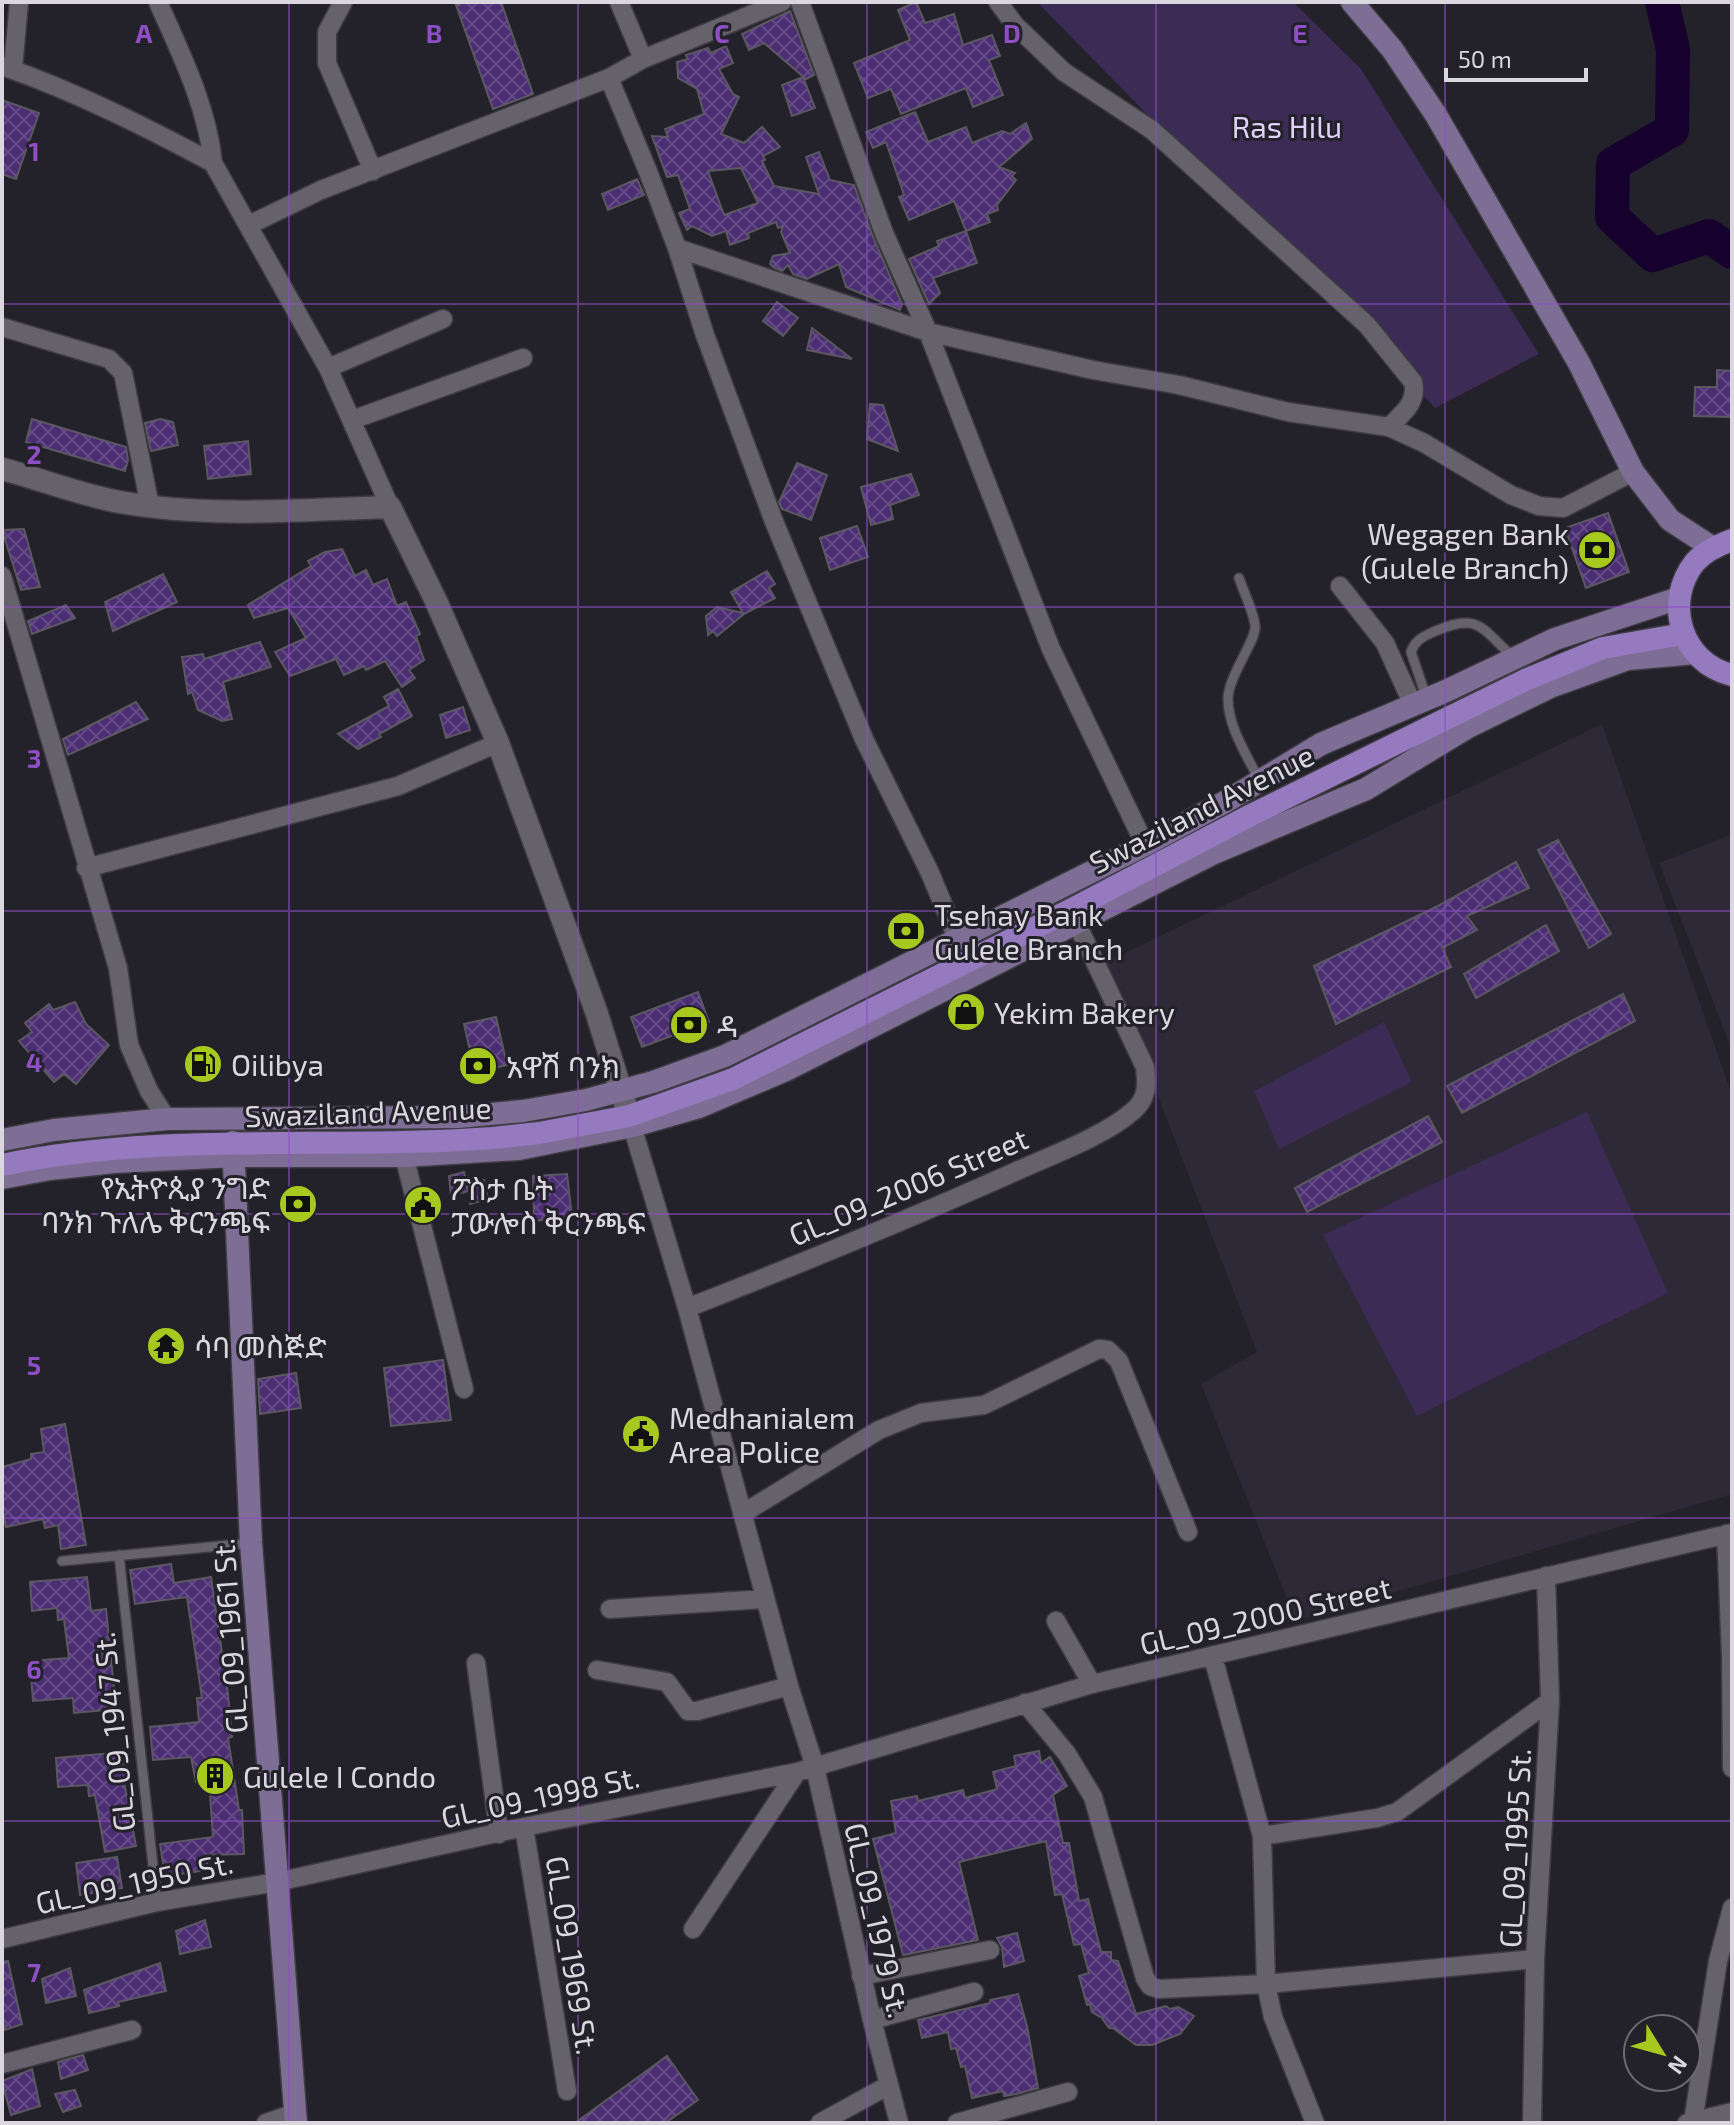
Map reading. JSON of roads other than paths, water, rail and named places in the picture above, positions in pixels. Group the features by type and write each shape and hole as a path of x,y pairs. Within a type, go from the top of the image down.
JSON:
{"main road":[{"path":"1352,2 1392,49 1436,115 1579,363 1633,472 1670,520 1722,544"},
{"path":"1722,544 1697,561 1685,578 1684,626 1714,669 1732,675"},
{"path":"627,1108 699,1107 751,1087 1240,841 1366,789 1468,727 1550,687 1628,659 1684,626"},
{"path":"2,1140 54,1130 167,1119 233,1138 404,1156 519,1149 627,1108 676,1075 725,1056 1145,845 1225,802 1321,744 1555,639 1684,626"},
{"name":"Swaziland Avenue","path":"2,1153 174,1134 233,1138 478,1139 539,1133 733,1079 1251,815 1525,680 1603,648 1684,626"},
{"path":"2,1178 233,1138"},
{"name":"Swaziland Avenue","path":"2,1165 86,1152 233,1138"},
{"name":"GL_09_1961 St.","path":"233,1138 251,1543 296,2118"}],"street":[{"path":"19,2 7,68 135,121 213,163"},
{"path":"158,2 187,67 210,139 213,163 328,368 498,743 627,1108"},
{"path":"343,2 327,32 327,63 373,171"},
{"path":"619,2 643,59"},
{"path":"249,225 321,190 609,78 643,59 778,2"},
{"path":"800,2 884,233 928,332 1051,649 1145,845"},
{"path":"998,2 1015,25 1064,72 1152,130 1367,325 1413,382 1414,400 1389,427"},
{"path":"609,78 677,248 705,335 773,519 864,739 930,873 958,940"},
{"path":"677,248 928,332 1093,370 1179,385 1288,412 1389,427 1424,443 1511,495 1539,506 1563,508 1633,472"},
{"path":"328,368 443,319"},
{"path":"2,327 109,359 119,367 123,373 150,506"},
{"path":"352,420 523,358"},
{"path":"2,469 105,499 150,506 227,512 390,507"},
{"path":"2,576 118,968 129,1045 149,1091 167,1119"},
{"path":"1340,586 1385,643 1420,702"},
{"path":"86,868 398,786 498,743"},
{"name":"GL_09_2006 Street","path":"687,1308 932,1209 1088,1139 1132,1112 1143,1100 1148,1087 1145,1067 1076,922"},
{"name":"GL_09_1979 St.","path":"627,1108 687,1308 789,1686 806,1769 899,2123"},
{"path":"404,1156 464,1389"},
{"path":"742,1514 879,1430 921,1413 984,1405 1099,1349 1108,1350 1119,1361 1188,1532"},
{"path":"1729,1534 1732,1768"},
{"name":"GL_09_2000 Street","path":"806,1769 1092,1684 1729,1534"},
{"name":"GL_09_1995 St.","path":"1532,2123 1535,1959 1550,1701 1546,1576"},
{"path":"610,1609 765,1599"},
{"path":"1056,1621 1092,1684"},
{"path":"1213,1657 1262,1836 1266,1984 1273,2017 1315,2123"},
{"path":"476,1663 499,1834"},
{"path":"597,1670 667,1682 688,1711 789,1686"},
{"path":"1262,1836 1377,1818 1397,1812 1550,1701"},
{"path":"1025,1703 1067,1754 1093,1797 1145,1978 1150,1986 1159,1989 1266,1984 1535,1959"},
{"path":"693,1929 806,1769"},
{"name":"GL_09_1998 St.","path":"277,1882 806,1769"},
{"name":"GL_09_1969 St.","path":"524,1827 567,2091"},
{"name":"GL_09_1950 St.","path":"2,1939 157,1902 277,1882"},
{"path":"1732,1908 1718,1961 1690,2122 1732,2112"},
{"path":"861,1976 990,1950"},
{"path":"872,2020 974,1992"},
{"path":"2,2064 132,2030"},
{"path":"820,2123 889,2085"},
{"path":"957,2123 1068,2092"},
{"path":"266,2123 296,2118"}],"lane":[{"path":"1239,578 1256,626 1255,636 1246,647 1234,674 1228,698 1231,720 1259,780"},
{"path":"1420,702 1411,652 1419,639 1456,622 1467,621 1479,626 1514,658"},
{"path":"62,1561 251,1543"},
{"name":"GL_09_1947 St.","path":"119,1555 157,1902"}],"waterway":[{"path":"1662,2 1673,49 1672,130 1613,164 1612,217 1653,255 1709,236 1732,252"}],"place":[{"name":"Wegagen Bank (Gulele Branch)","path":"1597,550"},
{"name":"Tsehay Bank Gulele Branch","path":"906,931"},
{"name":"Yekim Bakery","path":"966,1012"},
{"name":"ዳ","path":"689,1025"},
{"name":"Oilibya","path":"203,1064"},
{"name":"አዋሽ ባንክ","path":"478,1066"},
{"name":"የኢትዮጲያ ንግድ ባንክ ጉለሌ ቅርንጫፍ","path":"298,1204"},
{"name":"ፖስታ ቤት ፓውሎስ ቅርንጫፍ","path":"423,1205"},
{"name":"ሳባ መስጅድ","path":"166,1346"},
{"name":"Medhanialem Area Police","path":"641,1434"},
{"name":"Gulele I Condo","path":"215,1776"}],"park label":[{"name":"Ras Hilu","path":"1287,126"}]}
